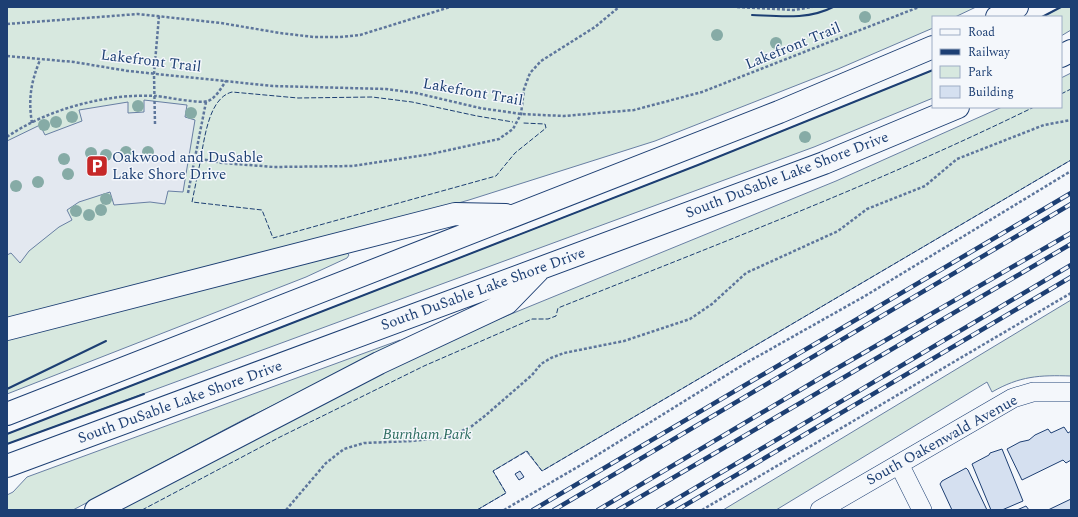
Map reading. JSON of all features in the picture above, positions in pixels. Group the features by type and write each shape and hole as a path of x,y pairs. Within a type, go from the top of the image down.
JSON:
{"highway":[{"path":"999,16 1017,7"},
{"path":"7,414 779,112 932,47"},
{"path":"1062,56 1071,51"},
{"name":"South DuSable Lake Shore Drive","path":"7,466 824,163 956,108"},
{"path":"7,329 455,214 517,215"},
{"path":"96,510 379,363 507,303 543,267"}],"street":[{"name":"South Oakenwald Avenue","path":"820,510 1013,398 1033,392 1071,392"},
{"path":"899,464 922,510"}],"path":[{"path":"7,24 138,14 221,23 280,34 340,38 360,35 450,7"},
{"path":"195,158 223,163 274,167 353,166 438,153 499,139 513,129 522,114 524,89 530,72 541,60 595,27 619,7"},
{"path":"737,7 794,10 812,7"},
{"name":"Lakefront Trail","path":"7,56 74,62 154,74 273,86 386,88 416,93 480,108 522,114 564,116 599,114 667,102 702,92 919,7"},
{"path":"155,124 154,74 159,16"},
{"path":"32,123 29,96 33,77 40,60"},
{"path":"7,137 46,115 109,99 155,96 206,102 214,97 226,81"},
{"path":"188,193 206,102"},
{"path":"286,510 326,463 344,449 364,443 412,441 449,437 472,426 532,375 541,364 550,358 564,353 624,341 690,318 712,304 746,274 838,231 867,209 925,186 958,159 1044,125 1071,120"},
{"path":"504,510 586,462 746,363 865,296 1071,171"},
{"path":"702,510 1071,292"}],"green space":[{"path":"7,7 976,7 957,16 932,16 932,28 838,69 655,141 469,200 366,229 7,321"},
{"path":"1061,7 1071,7 1071,30 1062,35 1062,16 1044,16"},
{"path":"932,70 932,98 814,147 7,444 7,434 698,165"},
{"name":"Burnham Park","path":"1071,73 1071,160 542,471 526,451 493,471 506,493 477,510 113,510 306,408 494,321 836,181 1000,108 1062,108 1062,78"},
{"path":"346,252 349,255 347,258 306,277 7,394 7,340"},
{"path":"1071,300 1071,376 1039,376 1012,383 992,392 987,382 776,510 723,510"},
{"path":"400,340 401,343 241,421 73,510 7,510 7,495 13,492 27,477"}],"shaded area":[{"name":"Oakwood and DuSable Lake Shore Drive","path":"144,100 187,105 185,117 195,120 183,192 168,191 165,204 150,202 114,205 110,192 79,202 67,210 72,220 59,227 29,251 20,263 11,253 7,255 7,141 40,125 45,135 82,121 79,110 128,102 128,113 144,112"}],"building":[{"path":"1064,427 1068,433 1071,431 1071,460 1066,463 1063,460 1022,480 1007,449 1020,442 1029,440 1035,435 1048,429 1051,433"},
{"path":"1002,449 1023,501 1002,510 991,510 972,464 990,453"},
{"path":"966,468 987,510 952,510 940,484 942,481"},
{"path":"520,471 524,477 519,480 515,474"},
{"path":"1071,499 1071,510 1048,510"},
{"path":"1026,506 1029,510 1017,510"}],"railway":[{"path":"533,510 1071,193"},
{"path":"554,510 1071,204"},
{"path":"598,510 822,377 1071,233"},
{"path":"618,510 1071,244"},
{"path":"658,510 1071,265"},
{"path":"677,510 1071,277"}],"fence":[{"path":"1062,94 1071,89"},
{"path":"201,156 209,119 213,110 224,96 232,92 298,98 372,97 412,102 513,122"},
{"path":"142,510 278,438 424,366 532,319 548,319 556,316 558,308 798,212 976,135 1032,108"},
{"path":"200,163 192,202 262,210 273,238 496,176 515,153 546,128 545,124 523,123"},
{"path":"477,510 506,493 493,471 527,451 542,471 1071,160"}],"wall":[{"path":"752,15 804,16 833,7"},
{"path":"1044,16 1061,7"},
{"path":"7,434 698,165 932,70"},
{"path":"7,389 106,341"},
{"path":"7,444 144,394"}],"place":[{"name":"Oakwood and DuSable Lake Shore Drive","path":"97,166"}]}
